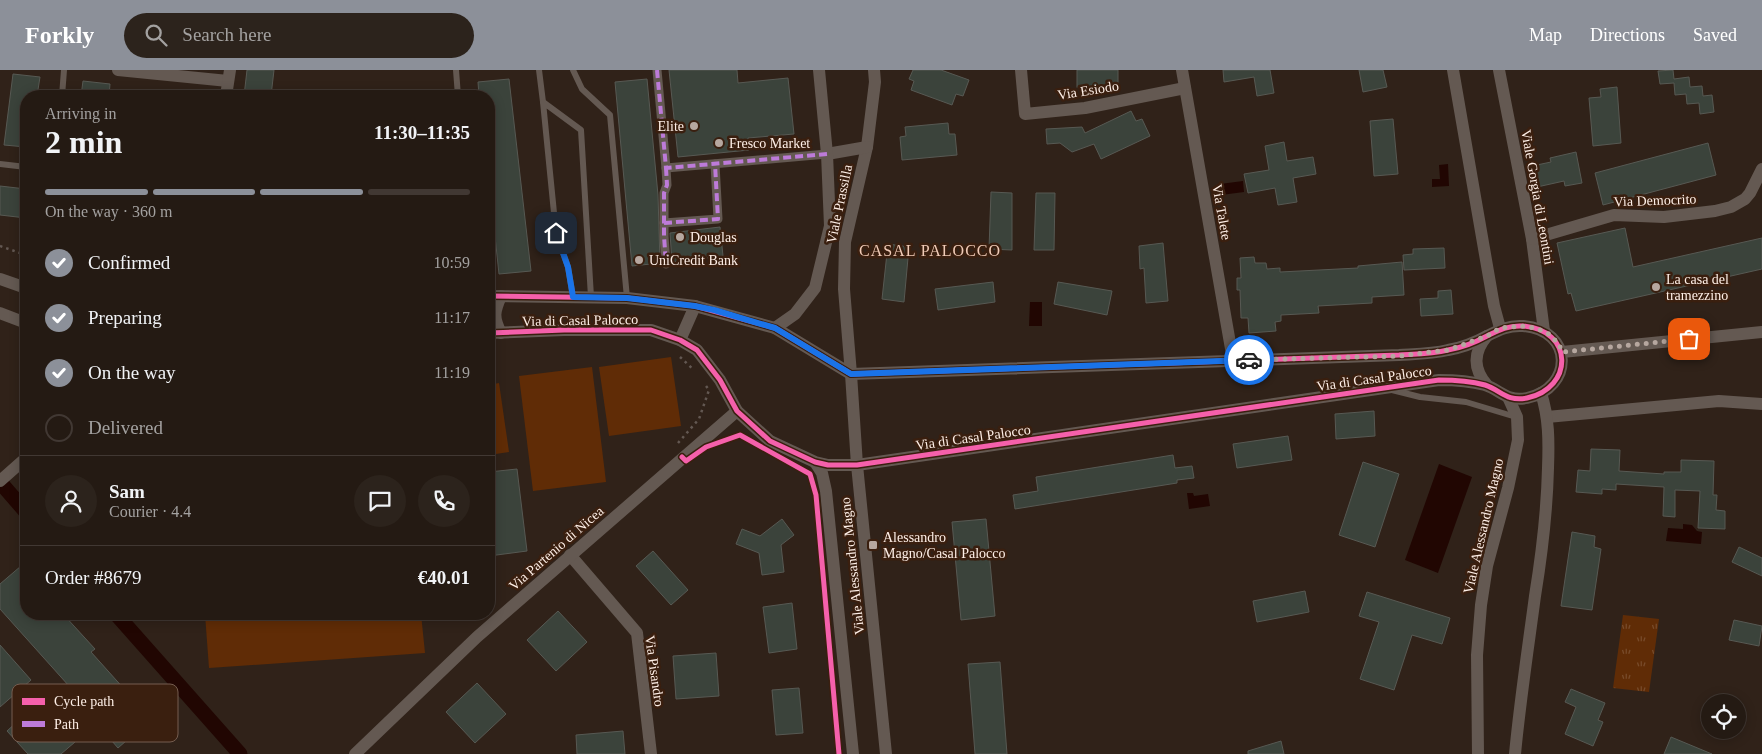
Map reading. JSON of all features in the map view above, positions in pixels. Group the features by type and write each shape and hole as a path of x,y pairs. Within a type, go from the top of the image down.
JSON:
{"street":[{"path":"118,70 229,75 227,90"},
{"path":"656,70 667,185 664,193 666,264"},
{"name":"Viale Prassilla","path":"775,328 795,314 815,288 830,226 827,154 818,70"},
{"name":"Viale Prassilla","path":"851,374 844,289 845,242 866,147 875,82 874,70"},
{"name":"Via Esiodo","path":"1021,70 1025,114 1085,108 1185,88"},
{"name":"Via Talete","path":"1182,70 1232,360"},
{"path":"1453,70 1494,306 1500,328"},
{"name":"Viale Gorgia di Leontini","path":"1499,70 1532,239 1544,331"},
{"path":"666,168 827,154 866,147"},
{"path":"664,224 718,219 715,164"},
{"name":"Via Democrito","path":"1532,239 1614,215 1664,217 1715,212 1738,204 1750,193 1762,169"},
{"path":"0,279 20,286"},
{"path":"495,296 495,333"},
{"name":"Via di Casal Palocco","path":"495,296 627,298 695,306 775,328 851,374 1399,356 1448,350 1487,336"},
{"path":"680,340 695,306"},
{"path":"0,313 20,321"},
{"path":"1487,385 1478,373 1476,358 1479,346 1487,336 1500,328 1521,326 1544,331 1554,338 1562,352 1563,363 1560,373 1553,383 1541,393 1525,398 1508,397"},
{"name":"Via di Casal Palocco","path":"495,333 564,330 650,330 680,340 696,350 720,380 737,410 770,441 815,462 828,465 857,465 1439,380 1458,380 1487,385 1508,397"},
{"path":"1562,352 1762,332"},
{"name":"Viale Alessandro Magno","path":"851,374 857,465 886,754"},
{"path":"1515,754 1519,709 1545,530 1548,464 1547,417 1541,393"},
{"name":"Viale Alessandro Magno","path":"1478,754 1477,655 1481,605 1488,561 1508,488 1518,440 1517,417 1508,397"},
{"path":"1547,417 1719,401 1762,404"},
{"name":"Via Partenio di Nicea","path":"355,754 477,637 737,410"},
{"name":"Viale Alessandro Magno","path":"815,462 822,473 826,491 853,754"},
{"path":"0,481 20,463"},
{"name":"Via Pisandro","path":"570,555 637,634 651,754"}],"lane":[{"path":"62,90 64,70"},
{"path":"456,70 458,90"},
{"path":"539,70 556,233 568,267 573,297"},
{"path":"573,70 582,89 610,115 627,298"},
{"path":"543,102 581,130 591,297"},
{"path":"0,164 20,166"},
{"path":"1386,388 1420,397 1466,402 1517,417"}],"path":[{"path":"0,246 20,254"},
{"path":"678,355 696,371"},
{"path":"682,457 674,448 699,419 709,390 705,383"}],"green space":[{"path":"671,357 681,426 609,436 599,367"},
{"path":"592,367 606,482 533,491 519,376"},
{"path":"499,383 509,452 495,454 495,384"},
{"path":"1623,615 1659,619 1649,692 1613,688"},
{"path":"205,620 422,620 425,653 209,668"}],"shaded area":[{"path":"1448,164 1449,186 1432,187 1432,179 1440,179 1439,165"},
{"path":"1243,181 1244,192 1221,195 1220,184"},
{"path":"1030,302 1042,302 1042,326 1029,326"},
{"path":"1439,464 1472,477 1438,573 1405,560"},
{"path":"1187,493 1193,493 1194,496 1208,494 1210,506 1189,509"},
{"path":"1683,524 1692,525 1697,531 1702,532 1701,544 1666,541 1668,528 1683,529"}],"building":[{"path":"247,70 274,70 272,90 245,90"},
{"path":"669,70 737,70 738,83 788,78 794,134 748,138 749,150 678,157"},
{"path":"913,70 941,70 969,80 963,96 956,94 952,105 911,90 914,81 909,79"},
{"path":"1077,70 1118,70 1118,87 1077,87"},
{"path":"1223,70 1270,70 1274,93 1257,96 1254,77 1224,82"},
{"path":"1359,70 1383,70 1387,87 1363,92"},
{"path":"1673,70 1674,79 1689,77 1690,87 1702,86 1703,96 1712,95 1714,112 1700,114 1699,103 1687,104 1686,94 1675,95 1674,83 1660,84 1658,71"},
{"path":"13,74 40,77 38,90 20,90 20,146 4,145"},
{"path":"509,79 531,271 499,274 495,236 495,90 479,90 478,82"},
{"path":"647,79 658,195 660,263 632,266 615,82"},
{"path":"83,81 110,84 110,90 82,90"},
{"path":"1617,87 1621,143 1593,146 1589,98 1601,97 1600,89"},
{"path":"1131,111 1136,121 1142,119 1150,136 1101,159 1094,144 1072,152 1060,143 1047,144 1046,129 1082,127 1085,133"},
{"path":"1393,119 1398,174 1374,176 1370,121"},
{"path":"948,123 949,134 955,134 957,155 902,160 900,137 906,136 905,127"},
{"path":"1284,142 1287,161 1313,157 1316,174 1293,178 1297,202 1278,205 1275,188 1248,193 1244,174 1269,170 1265,146"},
{"path":"1708,143 1716,175 1603,205 1595,173"},
{"path":"1576,152 1582,183 1565,186 1564,181 1537,187 1532,166 1551,162 1550,158"},
{"path":"0,186 20,188 20,217 0,215"},
{"path":"991,192 1012,193 1012,250 989,249"},
{"path":"1036,193 1055,193 1054,250 1034,250"},
{"path":"720,227 723,256 672,262 670,233"},
{"path":"1625,228 1633,267 1762,238 1762,269 1576,311 1571,293 1568,294 1557,243"},
{"path":"1163,243 1168,301 1146,303 1144,268 1140,269 1139,246"},
{"path":"888,244 909,247 904,302 882,299"},
{"path":"1444,248 1445,268 1404,270 1403,255 1413,254 1413,249"},
{"path":"1254,257 1255,263 1266,263 1267,269 1280,268 1280,272 1358,268 1358,266 1402,262 1404,295 1372,297 1372,303 1318,306 1319,313 1281,315 1281,321 1275,322 1276,331 1249,333 1248,318 1241,318 1240,290 1237,290 1237,278 1241,278 1240,258"},
{"path":"993,282 995,302 938,310 935,289"},
{"path":"1058,282 1112,291 1107,315 1054,304"},
{"path":"1451,290 1453,314 1421,316 1420,299 1438,298 1438,291"},
{"path":"1374,411 1375,436 1336,439 1335,414"},
{"path":"1288,436 1292,460 1237,468 1233,444"},
{"path":"1591,449 1620,450 1619,471 1664,474 1664,472 1681,472 1681,460 1714,461 1713,495 1717,495 1716,510 1725,511 1725,529 1698,528 1700,491 1675,490 1675,517 1663,516 1664,487 1616,484 1616,490 1602,489 1602,494 1576,492 1578,470 1590,471"},
{"path":"1173,455 1175,468 1192,466 1194,478 1177,480 1177,483 1015,509 1013,495 1038,491 1036,477"},
{"path":"1363,462 1399,474 1375,547 1339,535"},
{"path":"517,469 527,551 495,555 495,471"},
{"path":"782,519 794,535 781,545 784,572 762,575 759,553 736,544 742,529 760,536"},
{"path":"986,519 995,616 961,620 952,522"},
{"path":"1572,532 1595,536 1594,547 1601,549 1592,610 1561,606"},
{"path":"1739,547 1762,558 1762,576 1732,562"},
{"path":"653,551 688,590 671,605 636,566"},
{"path":"20,567 20,620 68,620 95,649 91,652 120,684 67,684 0,609 0,584"},
{"path":"1305,591 1309,612 1257,622 1253,601"},
{"path":"1367,592 1450,618 1442,644 1412,635 1394,690 1360,679 1379,622 1359,616"},
{"path":"792,603 797,649 769,653 763,607"},
{"path":"558,611 587,642 556,671 527,640"},
{"path":"1734,620 1762,626 1759,646 1729,640"},
{"path":"0,645 31,680 26,684 12,684 12,697 0,707"},
{"path":"716,653 719,696 676,699 673,656"},
{"path":"1000,662 1007,754 975,754 968,664"},
{"path":"477,683 506,714 475,743 446,712"},
{"path":"799,688 803,733 776,735 772,690"},
{"path":"1571,689 1605,703 1598,720 1603,722 1593,746 1565,734 1576,707 1565,702"},
{"path":"12,726 12,736 7,731"},
{"path":"623,731 625,754 577,754 576,735"},
{"path":"1671,737 1712,754 1664,754"},
{"path":"1281,741 1284,754 1248,754 1248,751"},
{"path":"17,742 75,742 61,754 28,754"},
{"path":"113,742 125,742 118,748"}],"waterway":[{"path":"0,482 20,505"},
{"path":"121,620 178,684"},
{"path":"178,684 240,754"}],"marked path":[{"path":"657,70 666,168 827,154"},
{"path":"664,223 718,219 715,164"},
{"path":"666,168 667,185 664,193 666,264"}],"cycle path":[{"path":"495,296 627,298 695,306 775,328 851,374 1424,354 1458,348 1513,326 1540,330 1552,338 1559,348 1562,360 1560,372 1553,383 1542,392 1527,398 1509,397 1485,385 1439,380 857,465 828,465 815,462 770,441 737,411 720,380 697,350 680,340 651,330 564,330 495,333"},
{"path":"682,457 686,461 706,447 740,435 810,474 816,495 839,754"}],"way so far":[{"path":"1249,360 1399,356 1448,350 1487,336 1500,328 1516,326 1532,327 1544,331 1554,338 1562,352 1689,339"}],"place":[{"name":"Elite","path":"694,126"},
{"name":"Fresco Market","path":"719,143"},
{"name":"Douglas","path":"680,237"},
{"name":"UniCredit Bank","path":"639,260"},
{"name":"La casa del tramezzino","path":"1656,287"},
{"name":"Alessandro Magno/Casal Palocco","path":"873,545"}],"district":[{"name":"CASAL PALOCCO","path":"930,250"}],"route":[{"path":"556,233 568,267 573,297 627,298 714,310 775,328 851,374 1249,360"}]}
